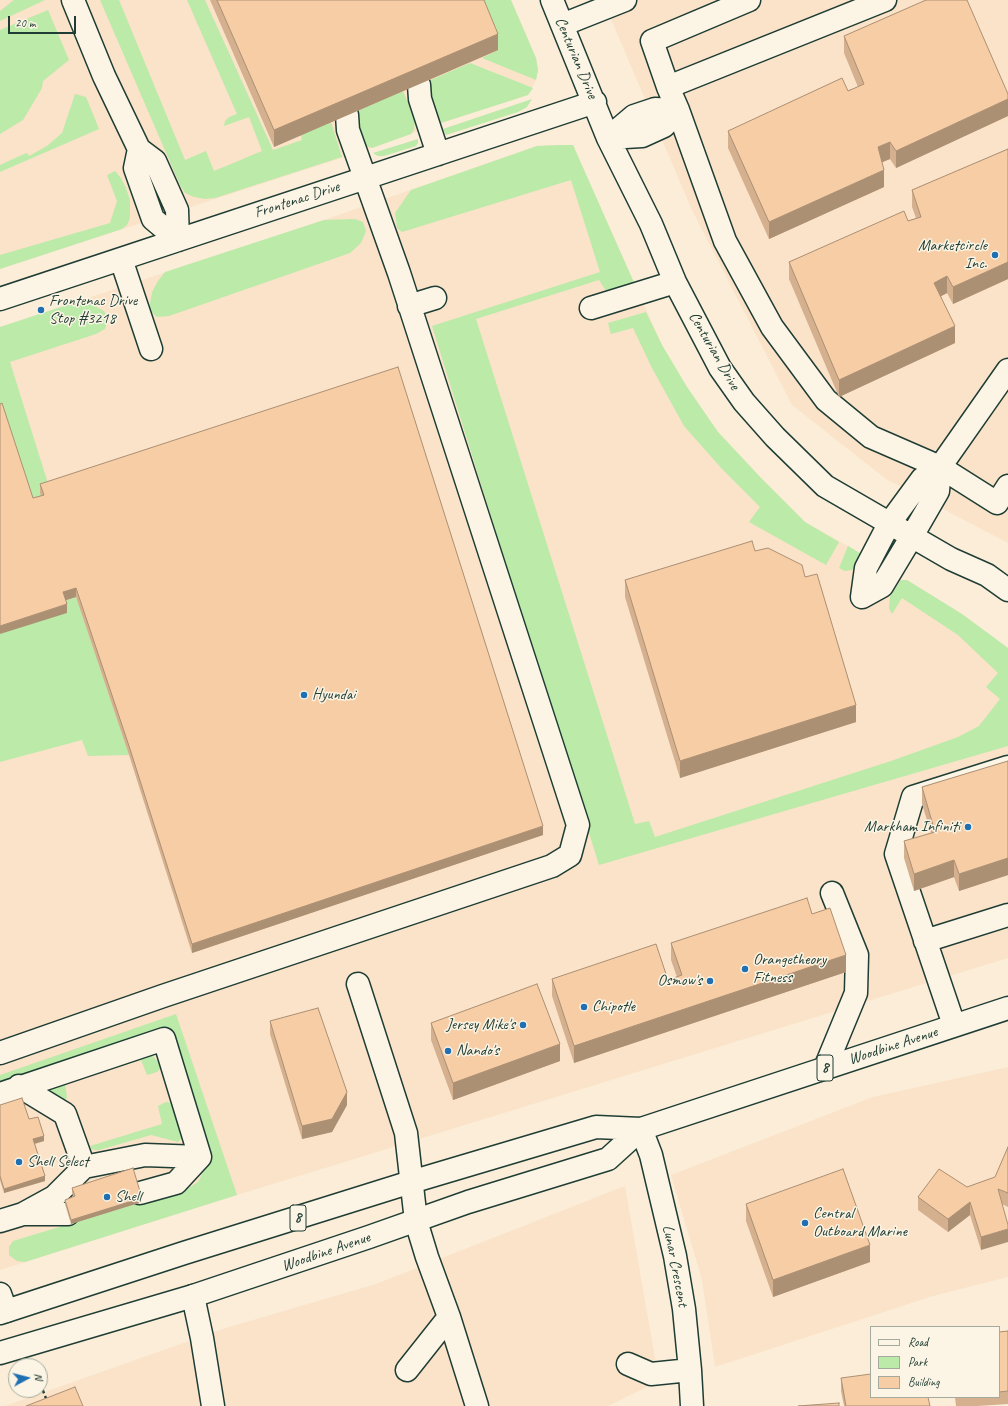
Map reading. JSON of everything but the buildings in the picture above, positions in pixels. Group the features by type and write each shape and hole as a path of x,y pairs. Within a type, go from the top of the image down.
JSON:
{"main road":[{"path":"73,0 104,76 139,149 155,161 176,210 178,240"},
{"name":"Centurian Drive","path":"552,0 608,138 650,224 675,282 720,368 744,402 775,437 825,486 951,559 987,575 1008,590"},
{"path":"562,25 625,0"},
{"path":"749,0 652,41 725,241 772,327 826,400 871,438 940,467 997,503 1008,486"},
{"path":"668,87 886,0"},
{"path":"400,53 419,85 420,99 438,154"},
{"path":"0,1053 163,996 552,866 570,855 578,825 399,273 348,130 348,115 335,83"},
{"name":"Frontenac Drive","path":"0,299 594,102"},
{"path":"608,138 642,136 664,126 678,110"},
{"path":"121,259 152,349"},
{"path":"591,308 675,282"},
{"path":"409,306 435,298"},
{"path":"940,467 938,491 912,536 882,586 862,597 866,568 889,524 922,479 940,467 1008,370"},
{"path":"954,1025 896,854 913,797 1008,766"},
{"path":"825,1068 856,993 857,955 832,893"},
{"path":"925,941 1008,915"},
{"path":"358,984 406,1133 416,1221 427,1257 449,1317 477,1406"},
{"name":"Woodbine Avenue","path":"2,1306 184,1253 411,1182 596,1127 641,1129 1008,1008"},
{"path":"10,1090 164,1039 200,1157"},
{"path":"10,1090 66,1114 84,1167"},
{"name":"Woodbine Avenue","path":"0,1354 193,1296 468,1202 608,1159 641,1129"},
{"name":"Lunar Crescent","path":"641,1129 651,1155 675,1256 684,1309 692,1406"},
{"path":"0,1221 23,1214 54,1197 84,1167 145,1155 200,1157"},
{"path":"140,1193 176,1183 200,1157"},
{"path":"23,1214 68,1214"},
{"path":"193,1296 202,1338 213,1406"},
{"path":"407,1370 449,1317"},
{"path":"628,1364 651,1374 690,1370"}],"shaded area":[{"path":"0,0 511,0 536,58 538,70 536,80 528,95 441,123 372,148 0,269"},
{"path":"603,0 1008,0 1008,543 886,479 792,405 691,208"},
{"path":"573,145 662,345 687,387 718,432 805,522 848,546 901,580 907,580 962,614 1008,648 1008,958 237,1195 0,1270 0,327 324,220 537,146"},
{"path":"1008,1067 1008,1277 933,1296 715,1367 702,1280 671,1175 873,1097"},
{"path":"625,1186 659,1381 608,1406 5,1406 28,1398 48,1398 48,1391 226,1328 376,1284"}],"green space":[{"path":"14,0 45,0 0,21 0,11"},
{"path":"100,0 119,0 185,160 206,151 214,171 262,151 249,117 224,126 225,121 229,117 237,114 187,0 205,0 273,150 302,140 301,135 331,122 342,157 215,198 205,199 194,197 185,193 180,185"},
{"path":"476,0 511,0 536,58 538,70 536,80 482,58 498,50"},
{"path":"48,10 69,60 43,81 42,88 23,120 0,134 0,30"},
{"path":"470,63 533,88 528,95 441,123 426,82"},
{"path":"403,91 415,120 414,130 411,134 372,148 366,146 362,141 352,113"},
{"path":"75,94 86,97 99,129 0,172 0,165 27,153 29,156 47,146 62,133"},
{"path":"532,99 527,107 518,112 446,135 443,129"},
{"path":"418,139 416,146 384,156 378,156 373,153"},
{"path":"573,145 635,285 608,294 599,280 476,319 635,824 649,821 655,837 891,761 958,737 979,726 1000,699 986,687 998,673 958,635 902,598 892,614 889,608 890,597 901,580 907,580 962,614 1008,648 1008,746 599,865 432,326 600,272 571,180 402,232 397,228 395,213 411,190 537,146"},
{"path":"115,171 121,178 130,200 130,218 127,225 122,229 0,269 0,255 110,223 117,201 107,175"},
{"path":"355,219 363,222 366,231 361,243 350,253 169,316 157,317 149,310 152,292 165,272 324,220"},
{"path":"79,301 89,303 104,311 108,320 105,329 96,334 10,362 50,490 44,504 33,507 0,413 0,327"},
{"path":"646,312 662,345 687,387 718,432 805,522 839,542 826,565 749,522 760,507 722,469 684,426 652,368 633,328 611,334 608,323"},
{"path":"848,546 865,556 860,564 852,570 845,571 839,568"},
{"path":"76,597 129,755 88,756 82,740 0,762 0,634 63,601"},
{"path":"176,1014 237,1195 25,1262 17,1261 9,1255 9,1247 13,1241 142,1202 184,1191 198,1182 204,1170 207,1157 173,1042 0,1086 0,1075"},
{"path":"148,1054 153,1056 159,1063 160,1069 157,1072 147,1075 141,1060 65,1084 66,1099 62,1099 48,1089"},
{"path":"166,1102 172,1103 177,1108 183,1132 182,1138 178,1142 151,1135 99,1150 91,1149 90,1146 162,1124 158,1106"}],"place":[{"name":"Marketcircle Inc.","path":"995,255"},
{"name":"Frontenac Drive Stop #3218","path":"41,310"},
{"name":"Hyundai","path":"304,695"},
{"name":"Markham Infiniti","path":"968,827"},
{"name":"Orangetheory Fitness","path":"745,969"},
{"name":"Osmow's","path":"710,981"},
{"name":"Chipotle","path":"584,1007"},
{"name":"Jersey Mike's","path":"523,1025"},
{"name":"Nando's","path":"448,1051"},
{"name":"Shell Select","path":"19,1162"},
{"name":"Shell","path":"107,1197"},
{"name":"Central Outboard Marine","path":"805,1223"}]}
